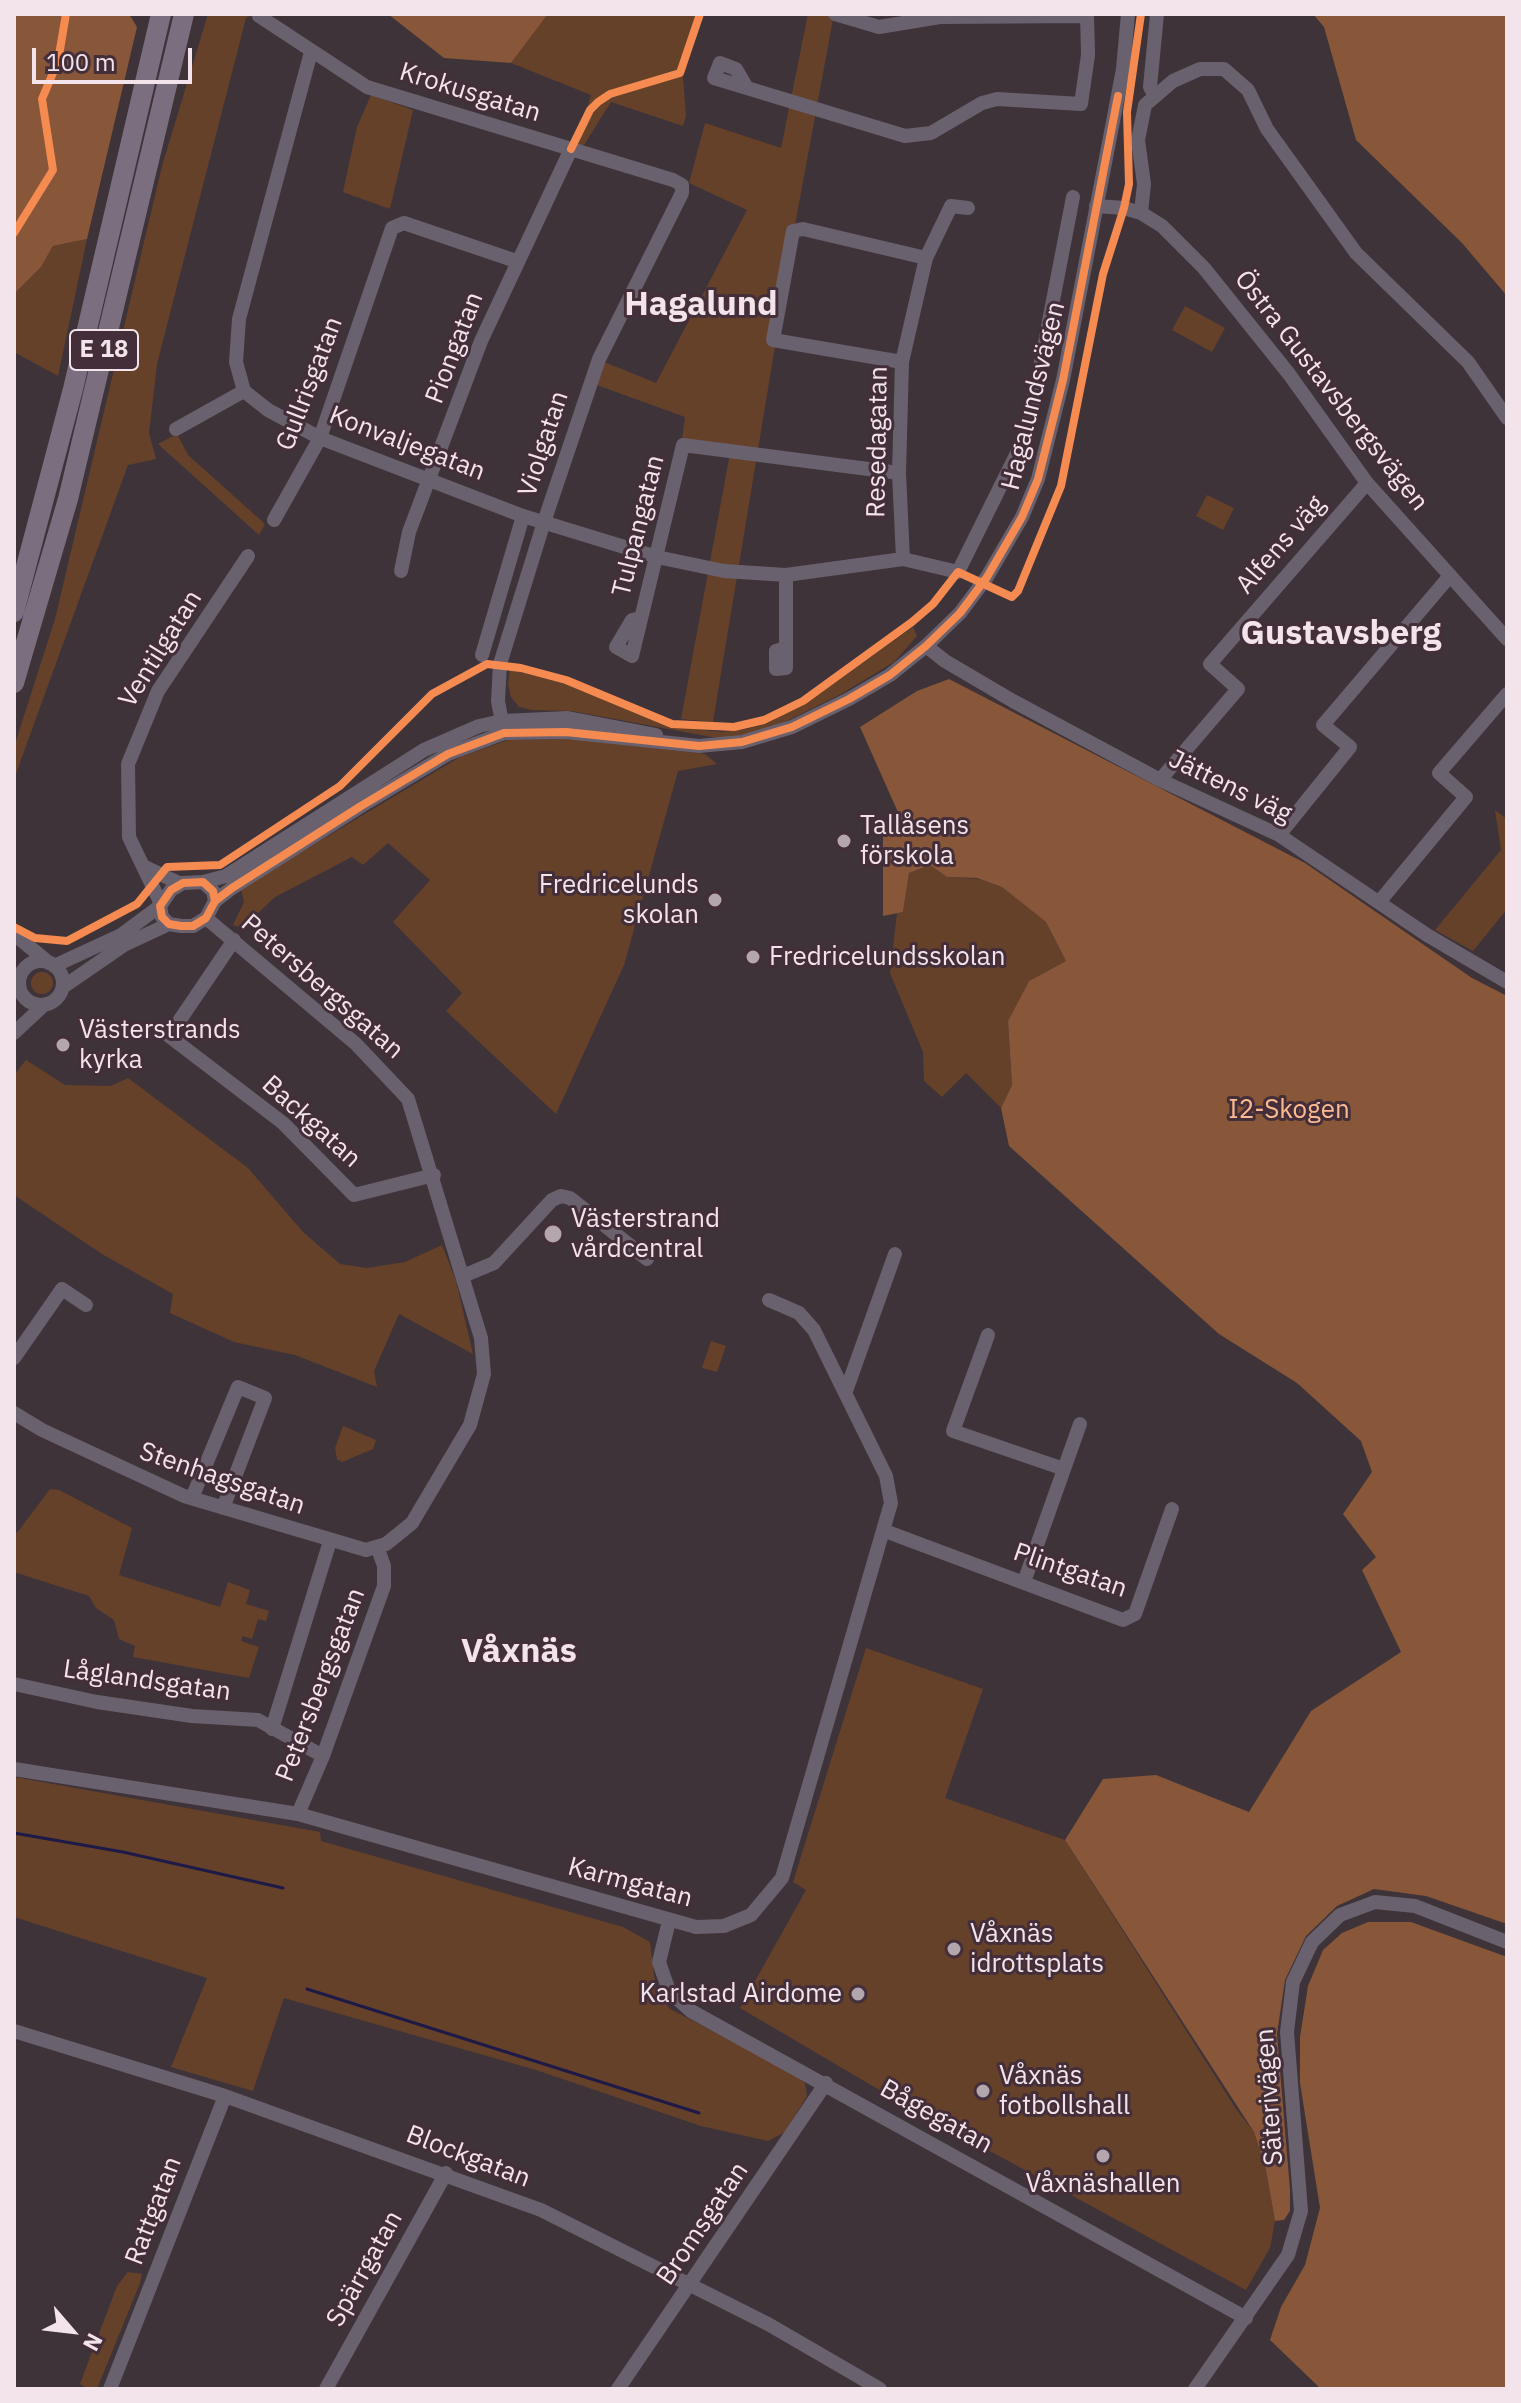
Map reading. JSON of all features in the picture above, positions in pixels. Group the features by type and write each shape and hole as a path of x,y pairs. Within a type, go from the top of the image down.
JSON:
{"highway":[{"name":"E 18","path":"14,612 69,404 161,14"},
{"name":"E 18","path":"14,683 68,499 184,14"}],"street":[{"path":"747,88 905,136 931,133 982,103 997,99 1081,104 1088,55 1087,15 940,17 879,27 835,14"},
{"name":"Hagalundsvägen","path":"203,882 226,876 424,750 479,726 503,727 568,718 630,728 671,742 720,745 792,727 890,675 926,646 960,613 987,577 1022,517 1038,479 1063,380 1123,69 1128,14"},
{"path":"1155,96 1150,87 1157,14"},
{"name":"Krokusgatan","path":"259,16 367,87 682,185"},
{"path":"176,429 244,391 236,362 239,319 311,52"},
{"path":"1141,213 1144,184 1138,140 1145,105 1173,81 1200,69 1224,69 1248,90 1267,129 1356,253 1468,362 1507,418"},
{"name":"Piongatan","path":"401,571 409,532 481,341 571,149"},
{"name":"Violgatan","path":"503,727 498,701 500,664 594,370 682,193 682,185"},
{"path":"903,559 958,572 1022,443 1032,409 1073,197"},
{"name":"Resedagatan","path":"903,559 899,473 902,362 926,258 951,206 968,208"},
{"name":"Östra Gustavsbergsvägen","path":"1096,206 1141,213 1162,226 1204,268 1289,374 1367,483 1507,639"},
{"name":"Gullrisgatan","path":"274,520 320,438 392,228 404,223 516,261"},
{"path":"902,362 773,340 793,231 803,229 926,258"},
{"name":"Konvaljegatan","path":"244,391 268,410 320,438 523,516 657,557 724,571 786,575 903,559"},
{"name":"Tulpangatan","path":"641,618 683,445 899,473"},
{"name":"Alfens väg","path":"1160,780 1238,689 1210,664 1367,483"},
{"name":"Violgatan","path":"482,655 523,516"},
{"name":"Ventilgatan","path":"161,905 132,846 126,774 132,751 158,691 248,556"},
{"path":"786,575 786,648"},
{"path":"1279,835 1350,747 1323,725 1449,577"},
{"name":"Jättens väg","path":"926,646 945,661 1013,701 1160,780 1279,835 1427,935 1507,982"},
{"path":"1380,901 1466,797 1439,773 1507,694"},
{"name":"Hagalundsvägen","path":"215,901 423,768 503,727"},
{"path":"143,866 181,884"},
{"path":"14,1006 20,984 32,964 52,964 121,935 161,905 171,890 181,884 203,882 213,891 215,901 206,918 193,926 169,924 124,945 63,987 56,999 44,1005 14,1033"},
{"path":"161,905 162,917 169,924"},
{"name":"Petersbergsgatan","path":"206,918 379,1064 408,1099 434,1175 481,1338 484,1374 470,1425 412,1523 378,1549 384,1566 384,1586 323,1756 298,1814"},
{"path":"14,934 52,964 61,975 63,987"},
{"name":"Backgatan","path":"234,940 169,1036 283,1123 354,1195 434,1175"},
{"path":"14,962 20,984 32,1004 44,1005"},
{"path":"463,1276 494,1263 552,1200 561,1196 570,1198 647,1259"},
{"path":"846,1391 895,1254"},
{"path":"14,1358 62,1289 86,1305"},
{"name":"Karmgatan","path":"14,1769 298,1814 696,1927 724,1926 751,1915 782,1878 891,1503 886,1476 846,1391 806,1319 769,1300"},
{"path":"988,1335 953,1431 1064,1469"},
{"path":"192,1498 238,1387 265,1398 223,1508"},
{"name":"Stenhagsgatan","path":"14,1413 102,1459 192,1498 355,1549 378,1549"},
{"path":"1024,1582 1080,1424"},
{"name":"Plintgatan","path":"885,1531 1123,1620 1135,1614 1172,1509"},
{"path":"272,1729 330,1541"},
{"name":"Låglandsgatan","path":"14,1684 97,1702 192,1716 258,1720 323,1756"},
{"name":"Säterivägen","path":"1195,2389 1288,2255 1301,2211 1287,2032 1293,1982 1312,1942 1340,1915 1375,1902 1415,1906 1507,1942"},
{"name":"Bågegatan","path":"669,1921 659,1962 669,1991 691,2011 1246,2318"},
{"name":"Blockgatan","path":"14,2031 225,2096 446,2173 541,2210 692,2284 880,2389"},
{"name":"Bromsgatan","path":"618,2389 826,2083"},
{"name":"Rattgatan","path":"110,2389 225,2096"},
{"name":"Spärrgatan","path":"326,2389 446,2173"}],"shaded area":[{"path":"208,14 254,14 246,18 157,364 149,433 156,459 128,465 14,779 14,747 55,619 162,166"},
{"path":"548,14 703,14 683,77 686,116 683,126 611,102 584,145 576,146 591,95 511,63"},
{"path":"808,14 834,14 795,225 713,722 681,719 731,448 682,439 685,417 594,384 602,361 656,383 747,210 689,183 705,123 781,148"},
{"path":"371,95 413,110 390,209 343,192 357,127"},
{"path":"87,239 58,376 14,352 14,294 41,267 53,246"},
{"path":"1185,306 1225,328 1212,352 1172,330"},
{"path":"177,434 188,455 265,524 259,535 158,444"},
{"path":"1207,495 1234,508 1223,530 1196,516"},
{"path":"913,627 917,636 894,662 841,694 758,732 722,739 572,711 519,707 511,697 508,684 510,669 568,684 669,726 722,732 746,729 766,724 818,695"},
{"path":"574,739 705,754 717,764 678,771 624,965 556,1114 446,1011 462,993 393,922 430,880 388,843 363,865 352,857 275,897 242,928 233,925 244,902 241,888 460,757 508,740"},
{"path":"1495,810 1507,819 1507,909 1473,951 1435,930 1501,850"},
{"path":"930,865 947,877 979,879 1003,887 1046,922 1066,961 1029,981 1008,1021 1012,1085 1001,1108 966,1073 942,1097 924,1081 923,1052 890,973 897,913 903,912 909,873"},
{"path":"38,972 46,972 53,983 46,994 38,994 31,987 31,979"},
{"path":"26,1060 65,1085 111,1086 128,1078 248,1168 303,1232 340,1264 367,1268 405,1262 442,1245 456,1281 473,1354 399,1314 374,1371 377,1387 295,1355 234,1342 170,1313 173,1294 102,1254 14,1195 14,1075"},
{"path":"711,1341 726,1346 717,1372 702,1368"},
{"path":"343,1426 376,1440 373,1449 342,1462 337,1459 335,1448"},
{"path":"50,1489 59,1490 132,1528 119,1575 220,1607 228,1582 250,1590 246,1604 269,1611 266,1621 258,1619 252,1639 243,1636 241,1641 259,1647 249,1678 133,1657 135,1646 119,1639 114,1620 96,1608 89,1596 14,1572 14,1532 17,1533"},
{"name":"Våxnäs idrottsplats","path":"866,1648 983,1689 945,1798 1065,1840 1236,2109 1254,2132 1266,2170 1275,2221 1270,2248 1246,2290 905,2105 740,2008 806,1890 793,1882"},
{"path":"14,1777 320,1832 321,1841 623,1927 650,1942 656,1990 670,2009 792,2072 805,2083 807,2096 785,2132 768,2141 701,2126 536,2070 284,1998 253,2091 171,2067 207,1978 14,1917"},
{"path":"128,2272 142,2274 140,2283 97,2389 89,2389 80,2384 117,2286"}],"green space":[{"path":"14,14 129,14 137,27 87,239 53,246 41,267 14,294"},
{"path":"388,14 548,14 511,63 444,58"},
{"path":"1313,14 1507,14 1507,296 1462,243 1356,140 1324,27"},
{"name":"I2-Skogen","path":"949,679 1305,863 1472,978 1507,996 1507,1924 1426,1896 1374,1889 1337,1906 1306,1936 1285,1980 1277,2034 1290,2190 1290,2211 1284,2220 1275,2221 1266,2170 1254,2132 1065,1840 1103,1779 1156,1775 1249,1812 1311,1711 1401,1652 1362,1570 1376,1557 1343,1514 1372,1472 1361,1441 1297,1383 1219,1334 1009,1146 1001,1108 1012,1085 1008,1021 1029,981 1066,961 1046,922 1002,887 977,878 947,877 930,865 909,873 903,912 883,916 883,833 901,819 860,727 917,691"},
{"path":"1368,1922 1411,1922 1507,1957 1507,2389 1321,2389 1270,2340 1281,2307 1305,2265 1320,2208 1300,2083 1300,2037 1308,1986 1323,1950 1342,1933"}],"waterway":[{"path":"14,1833 123,1852 283,1888"},
{"path":"307,1989 699,2113"}],"cycle path":[{"path":"14,233 53,170 42,99 58,61 66,14"},
{"path":"571,149 590,110 598,102 610,94 680,73 700,14"},
{"path":"14,927 35,938 67,941 137,904 167,867 220,865 340,786 432,694 487,664 521,668 566,680 672,724 734,727 764,720 803,701 912,622 933,604 958,572 1012,597 1018,591 1061,486 1103,274 1124,208 1129,184 1127,112 1141,14"},
{"path":"215,901 213,891 203,882 183,883 171,890 160,906 162,917 169,924 193,926 206,918 215,901 232,888 361,806 448,754 504,733 566,732 699,746 742,742 792,727 849,699 890,675 926,646 960,613 987,577 1022,517 1038,479 1063,380 1118,96"}],"place":[{"name":"Tallåsens förskola","path":"844,841"},
{"name":"Fredricelunds skolan","path":"715,900"},
{"name":"Fredricelundsskolan","path":"753,957"},
{"name":"Västerstrands kyrka","path":"63,1045"},
{"name":"Västerstrand vårdcentral","path":"553,1234"},
{"name":"Våxnäs idrottsplats","path":"954,1949"},
{"name":"Karlstad Airdome","path":"858,1994"},
{"name":"Våxnäs fotbollshall","path":"983,2091"},
{"name":"Våxnäshallen","path":"1103,2156"}],"district":[{"name":"Hagalund","path":"701,305"},
{"name":"Gustavsberg","path":"1341,634"},
{"name":"Våxnäs","path":"519,1652"}]}
